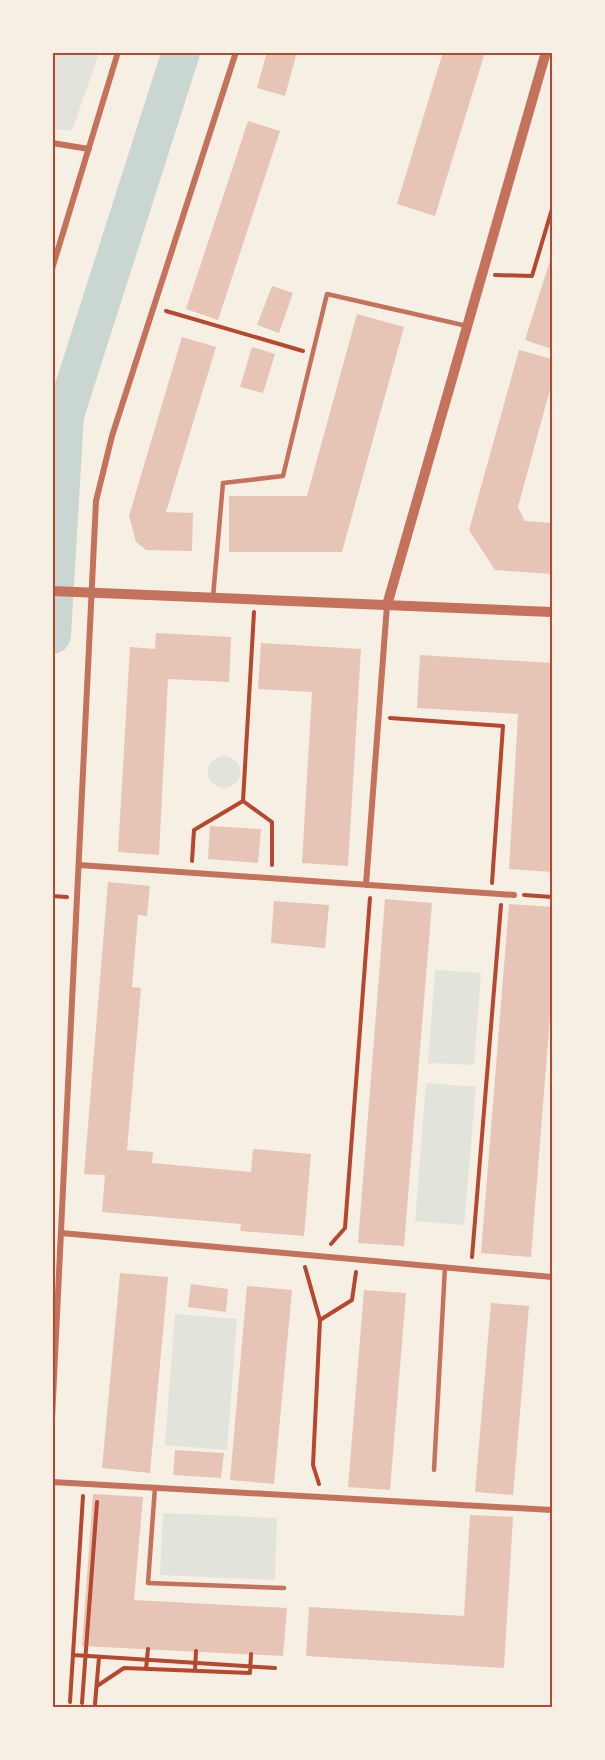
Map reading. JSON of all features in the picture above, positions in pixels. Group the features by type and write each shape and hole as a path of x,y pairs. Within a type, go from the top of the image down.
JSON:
{"street":[{"path":"52,270 118,52"},
{"path":"52,1419 96,501 112,436 236,52"},
{"path":"368,885 387,605 546,52"},
{"path":"52,143 89,149"},
{"path":"52,591 552,612"},
{"path":"79,865 514,895"},
{"path":"61,1233 552,1277"},
{"path":"52,1482 552,1510"}],"lane":[{"path":"213,597 224,483 283,476 327,294 467,326"},
{"path":"434,1470 445,1267"},
{"path":"155,1488 148,1583 284,1588"}],"path":[{"path":"482,274 532,276 552,209"},
{"path":"154,308 312,354"},
{"path":"243,801 254,599"},
{"path":"378,717 503,726 491,893"},
{"path":"192,873 194,830 243,801"},
{"path":"243,801 272,822 272,878"},
{"path":"321,1256 345,1228 368,885"},
{"path":"471,1269 502,894"},
{"path":"514,895 552,897"},
{"path":"301,1255 320,1320 313,1465 325,1497"},
{"path":"320,1320 352,1299 359,1260"},
{"path":"69,1702 84,1484"},
{"path":"82,1703 97,1502"},
{"path":"146,1669 148,1649"},
{"path":"195,1671 196,1651"},
{"path":"97,1686 124,1668 250,1673 251,1654"},
{"path":"73,1655 275,1668"},
{"path":"95,1704 99,1657"}],"shaded area":[{"path":"52,53 99,53 72,131 53,129"},
{"path":"224,756 235,761 240,772 235,783 224,788 213,783 208,772 213,761"},
{"path":"435,970 481,973 474,1065 428,1063"},
{"path":"426,1083 476,1087 464,1225 415,1221"},
{"path":"175,1314 237,1319 227,1450 165,1445"},
{"path":"163,1513 277,1518 275,1580 160,1575"}],"building":[{"path":"267,52 297,52 285,96 257,88"},
{"path":"443,52 485,52 435,216 397,204"},
{"path":"248,121 280,131 218,320 186,309"},
{"path":"552,254 552,349 525,340"},
{"path":"272,286 293,293 279,333 257,325"},
{"path":"357,314 404,327 342,552 229,552 229,496 307,496"},
{"path":"182,337 216,347 166,512 193,513 192,551 146,550 136,542 129,516"},
{"path":"252,347 275,354 263,393 240,387"},
{"path":"519,350 552,359 552,382 518,507 525,521 552,523 552,574 495,570 469,530"},
{"path":"156,633 231,637 229,682 168,679 159,855 118,852 130,647 155,649"},
{"path":"261,643 361,649 348,866 302,863 312,692 258,689"},
{"path":"420,655 552,663 552,872 509,869 518,714 417,708"},
{"path":"210,826 261,829 258,863 208,859"},
{"path":"108,882 150,886 147,916 138,915 132,987 141,988 127,1150 153,1152 152,1163 251,1172 253,1149 311,1154 304,1236 240,1231 241,1224 102,1212 105,1175 84,1174"},
{"path":"385,899 432,903 404,1246 358,1243"},
{"path":"274,901 329,905 325,948 271,943"},
{"path":"509,904 552,907 552,991 531,1257 481,1253"},
{"path":"120,1273 168,1277 150,1473 102,1468"},
{"path":"191,1284 228,1289 226,1312 188,1307"},
{"path":"247,1286 292,1290 274,1484 230,1480"},
{"path":"364,1290 406,1293 390,1490 348,1487"},
{"path":"491,1303 529,1306 513,1495 475,1492"},
{"path":"175,1450 224,1453 221,1478 173,1475"},
{"path":"93,1494 143,1497 134,1600 287,1608 283,1656 82,1646"},
{"path":"470,1515 513,1517 504,1668 306,1656 309,1607 464,1616"}],"waterway":[{"path":"52,635 65,415 181,52"}]}
